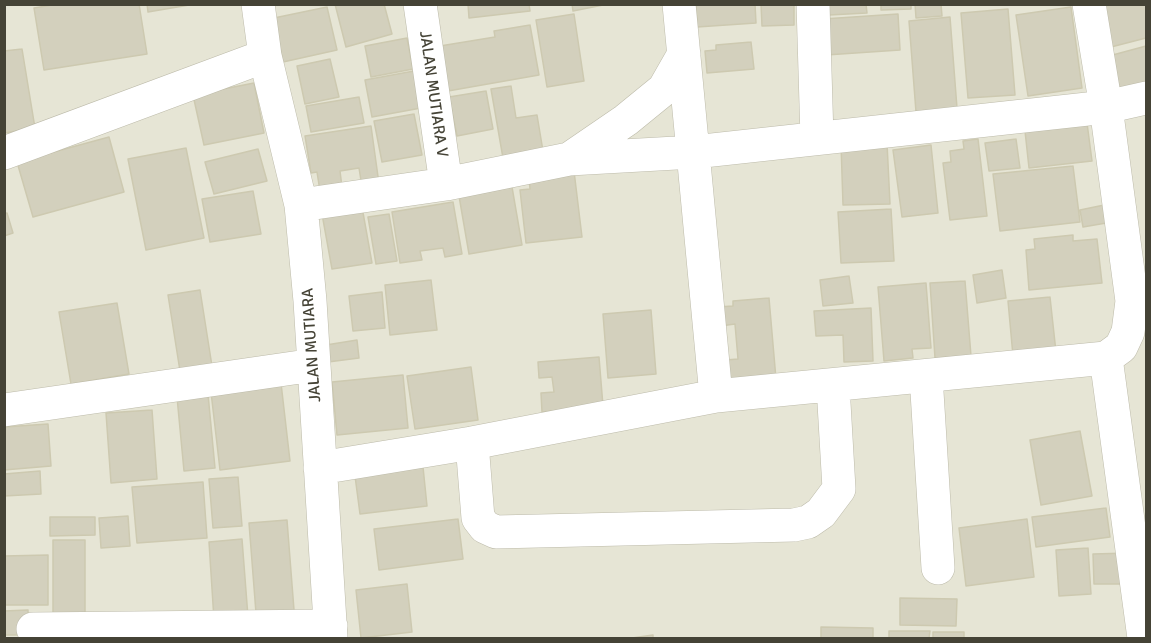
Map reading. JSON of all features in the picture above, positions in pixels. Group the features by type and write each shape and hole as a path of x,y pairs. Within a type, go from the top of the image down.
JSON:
{"street":[{"name":"JALAN MUTIARA","path":"258,4 265,56 301,205 331,632"},
{"name":"JALAN MUTIARA V","path":"420,4 446,184"},
{"path":"679,4 716,396"},
{"path":"813,4 817,138"},
{"path":"321,468 472,443 716,396 1106,358 1121,347 1128,332 1132,301 1106,107 1089,4"},
{"path":"569,159 626,120 664,89 684,54"},
{"path":"4,153 265,56"},
{"path":"301,205 446,184 569,159 694,152 1106,107 1146,98"},
{"path":"1106,358 1144,639"},
{"path":"4,410 314,365"},
{"path":"926,376 938,568"},
{"path":"472,443 478,518 485,527 495,532 794,525 808,522 821,513 839,489 832,386"},
{"path":"33,629 331,632"}],"shaded area":[{"path":"5,5 1146,5 1146,638 5,638"}],"building":[{"path":"58,4 139,4 147,54 44,70 34,8"},
{"path":"147,4 195,4 148,12"},
{"path":"335,4 384,4 392,34 346,47"},
{"path":"468,4 529,4 530,11 469,18"},
{"path":"572,4 608,4 573,11"},
{"path":"696,4 755,4 756,23 697,27"},
{"path":"761,4 794,4 794,25 762,26"},
{"path":"829,4 866,4 867,13 829,15"},
{"path":"881,4 911,4 911,9 881,10"},
{"path":"915,4 941,4 942,16 916,18"},
{"path":"1104,4 1146,4 1146,38 1111,47"},
{"path":"327,7 337,50 283,62 274,18"},
{"path":"1071,7 1082,88 1028,96 1016,15"},
{"path":"1008,9 1015,95 968,98 961,13"},
{"path":"574,14 584,81 547,87 536,20"},
{"path":"898,14 900,50 826,55 823,19"},
{"path":"950,17 957,108 916,112 909,21"},
{"path":"530,25 539,75 448,91 440,46 495,37 494,31"},
{"path":"407,38 413,69 371,77 365,46"},
{"path":"751,42 754,69 707,73 705,51 716,50 716,45"},
{"path":"1146,46 1146,92 1121,99 1109,56"},
{"path":"22,49 35,128 4,133 4,51"},
{"path":"330,59 339,97 305,104 297,66"},
{"path":"414,71 421,108 372,117 365,80"},
{"path":"254,83 264,133 204,145 193,95"},
{"path":"511,86 516,118 537,115 543,151 503,158 491,89"},
{"path":"486,91 493,129 457,136 449,97"},
{"path":"359,97 364,123 311,132 306,106"},
{"path":"414,114 422,155 382,162 374,121"},
{"path":"1087,123 1092,161 1029,168 1025,131"},
{"path":"371,126 380,191 363,193 359,168 340,171 342,187 320,191 317,172 311,173 305,136"},
{"path":"109,137 124,192 33,217 17,162"},
{"path":"978,139 987,216 950,220 943,163 951,162 950,151 964,149 963,141"},
{"path":"1016,139 1020,168 989,171 985,143"},
{"path":"887,143 890,204 843,205 841,144"},
{"path":"931,145 938,213 902,217 893,150"},
{"path":"186,148 204,238 146,250 128,159"},
{"path":"258,149 267,181 214,194 205,162"},
{"path":"1073,166 1080,222 1000,231 993,174"},
{"path":"574,171 582,237 526,243 520,190 530,189 529,177"},
{"path":"512,187 522,245 469,254 459,196"},
{"path":"253,191 261,234 210,242 202,199"},
{"path":"453,202 462,254 445,257 443,248 420,251 422,260 400,263 392,212"},
{"path":"1109,204 1112,222 1083,227 1080,210"},
{"path":"362,207 372,263 332,269 322,214"},
{"path":"891,209 894,261 841,263 838,212"},
{"path":"7,213 13,233 4,236 4,214"},
{"path":"389,214 397,261 376,264 368,217"},
{"path":"1073,235 1073,241 1097,239 1102,283 1029,290 1026,250 1035,249 1034,239"},
{"path":"1002,270 1006,298 977,303 973,275"},
{"path":"849,276 853,303 823,306 820,280"},
{"path":"431,280 437,330 390,335 385,285"},
{"path":"965,281 971,356 935,358 930,283"},
{"path":"926,283 931,348 912,349 913,358 884,361 878,287"},
{"path":"200,290 212,366 180,371 168,295"},
{"path":"382,292 385,328 353,331 349,296"},
{"path":"1050,297 1056,352 1013,356 1008,301"},
{"path":"769,298 776,379 728,383 726,360 738,359 735,324 720,326 718,307 733,306 733,301"},
{"path":"117,303 129,374 71,384 59,312"},
{"path":"871,308 873,361 844,362 843,335 816,336 814,311"},
{"path":"651,310 656,374 608,378 603,314"},
{"path":"357,340 359,358 328,362 326,345"},
{"path":"599,357 603,406 542,412 541,393 554,392 552,377 539,378 538,362"},
{"path":"471,367 478,420 415,429 407,376"},
{"path":"403,375 408,428 337,435 332,382"},
{"path":"281,383 290,461 220,470 211,392"},
{"path":"208,394 215,468 184,471 177,397"},
{"path":"152,410 157,479 111,483 106,413"},
{"path":"48,424 51,466 4,470 4,427"},
{"path":"1080,431 1092,496 1041,505 1030,440"},
{"path":"423,467 427,506 360,514 355,476"},
{"path":"40,471 41,494 4,496 4,474"},
{"path":"238,477 242,526 213,528 209,479"},
{"path":"203,482 207,538 137,543 132,487"},
{"path":"1106,508 1110,537 1036,547 1032,517"},
{"path":"128,516 130,546 101,548 99,518"},
{"path":"50,517 95,517 95,535 50,536"},
{"path":"458,519 463,559 379,570 374,529"},
{"path":"1027,519 1034,577 966,586 959,528"},
{"path":"287,520 294,610 256,613 249,523"},
{"path":"242,539 248,617 214,620 209,542"},
{"path":"53,540 85,540 85,616 53,616"},
{"path":"1088,548 1091,594 1059,596 1056,550"},
{"path":"1129,553 1130,584 1094,584 1093,554"},
{"path":"48,555 48,605 4,605 4,556"},
{"path":"407,584 412,632 361,638 356,590"},
{"path":"900,598 957,599 956,626 900,625"},
{"path":"28,610 28,635 4,635 4,611"},
{"path":"821,627 873,628 873,638 821,638"},
{"path":"889,631 930,631 929,638 889,638"},
{"path":"933,632 964,632 964,638 933,638"},
{"path":"653,635 653,638 632,638"}]}
